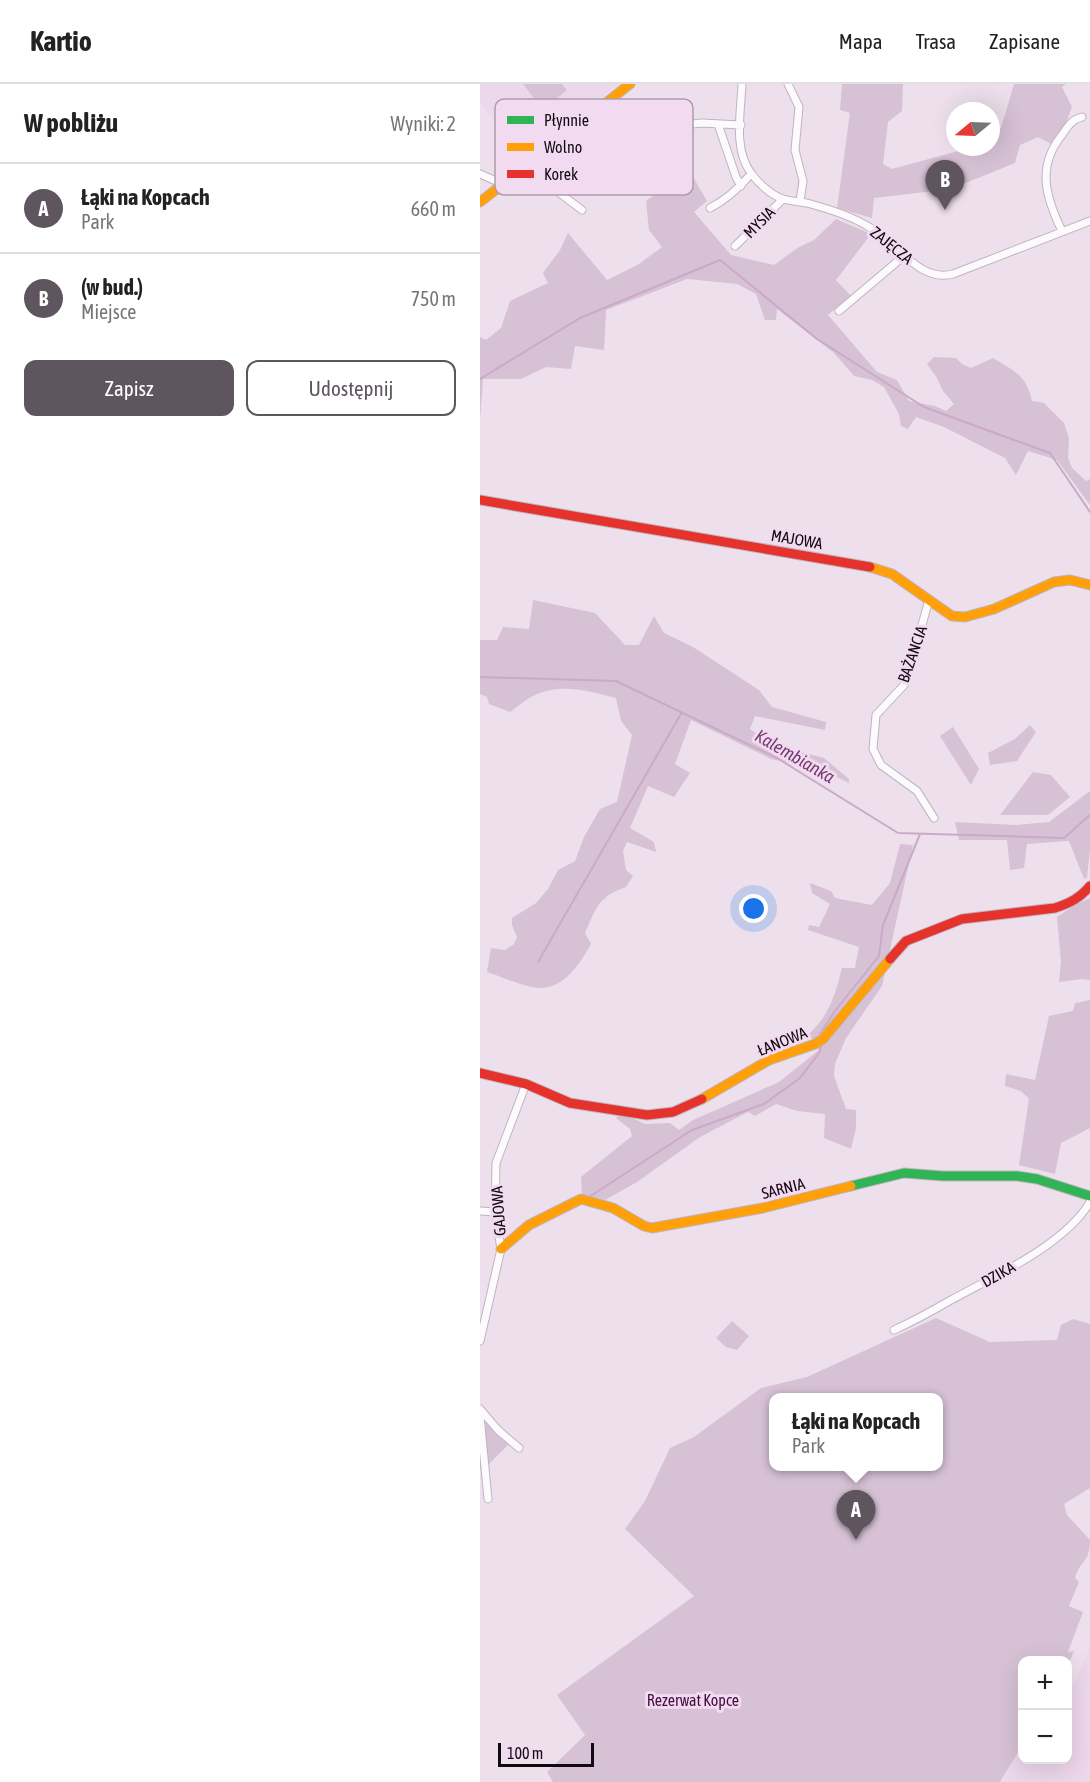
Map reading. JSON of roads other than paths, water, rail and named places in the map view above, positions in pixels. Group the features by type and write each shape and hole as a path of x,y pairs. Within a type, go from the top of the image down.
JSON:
{"street":[{"path":"611,99 630,84"},
{"path":"710,208 741,186 751,174 742,155 742,84"},
{"path":"780,84 788,84 800,107 795,150 803,181 800,201"},
{"path":"1062,231 1049,205 1047,164 1057,140 1072,120 1082,117"},
{"path":"693,124 741,125"},
{"path":"718,124 741,186"},
{"path":"480,174 495,181"},
{"name":"ZAJĘCZA","path":"751,174 783,199 800,201 866,225 880,233 926,272 942,276 960,272 1090,221"},
{"path":"480,202 495,190"},
{"path":"562,195 582,210"},
{"name":"MYSIA","path":"735,246 783,199"},
{"path":"838,311 905,255"},
{"name":"MAJOWA","path":"480,500 868,566 892,574 952,616 960,618 989,611 1058,581 1073,580 1090,585"},
{"name":"BAŻANCIA","path":"929,600 904,685 876,715 873,749 881,765 917,791 934,818"},
{"name":"ŁANOWA","path":"480,1073 526,1084 570,1103 647,1115 673,1112 706,1097 769,1060 823,1039 906,941 975,916 1064,906 1080,899 1090,886"},
{"name":"GAJOWA","path":"480,1341 501,1249 495,1212 496,1163 526,1084"},
{"name":"SARNIA","path":"501,1249 529,1225 581,1199 613,1208 652,1228 763,1209 904,1173 1017,1176 1037,1179 1090,1196"},
{"name":"DZIKA","path":"894,1330 991,1280 1047,1244 1073,1222 1090,1202"},
{"path":"480,1211 495,1212"},
{"path":"480,1409 498,1430 519,1448"},
{"path":"480,1416 488,1499"}],"waterway":[{"path":"480,379 580,318 720,260 817,339 924,407 1050,453 1090,512"},
{"name":"Kalembianka","path":"480,677 616,681 777,758 898,833 1064,838 1090,815"},
{"path":"538,962 682,712"},
{"path":"821,1038 820,1034 835,1011 879,956 883,925 920,834"},
{"path":"589,1197 692,1130 764,1104 800,1078 819,1053 822,1044"}],"place":[{"name":"(w bud.)","path":"945,210"},
{"name":"Łąki na Kopcach","path":"856,1540"}],"park label":[{"name":"Rezerwat Kopce","path":"693,1700"}]}
